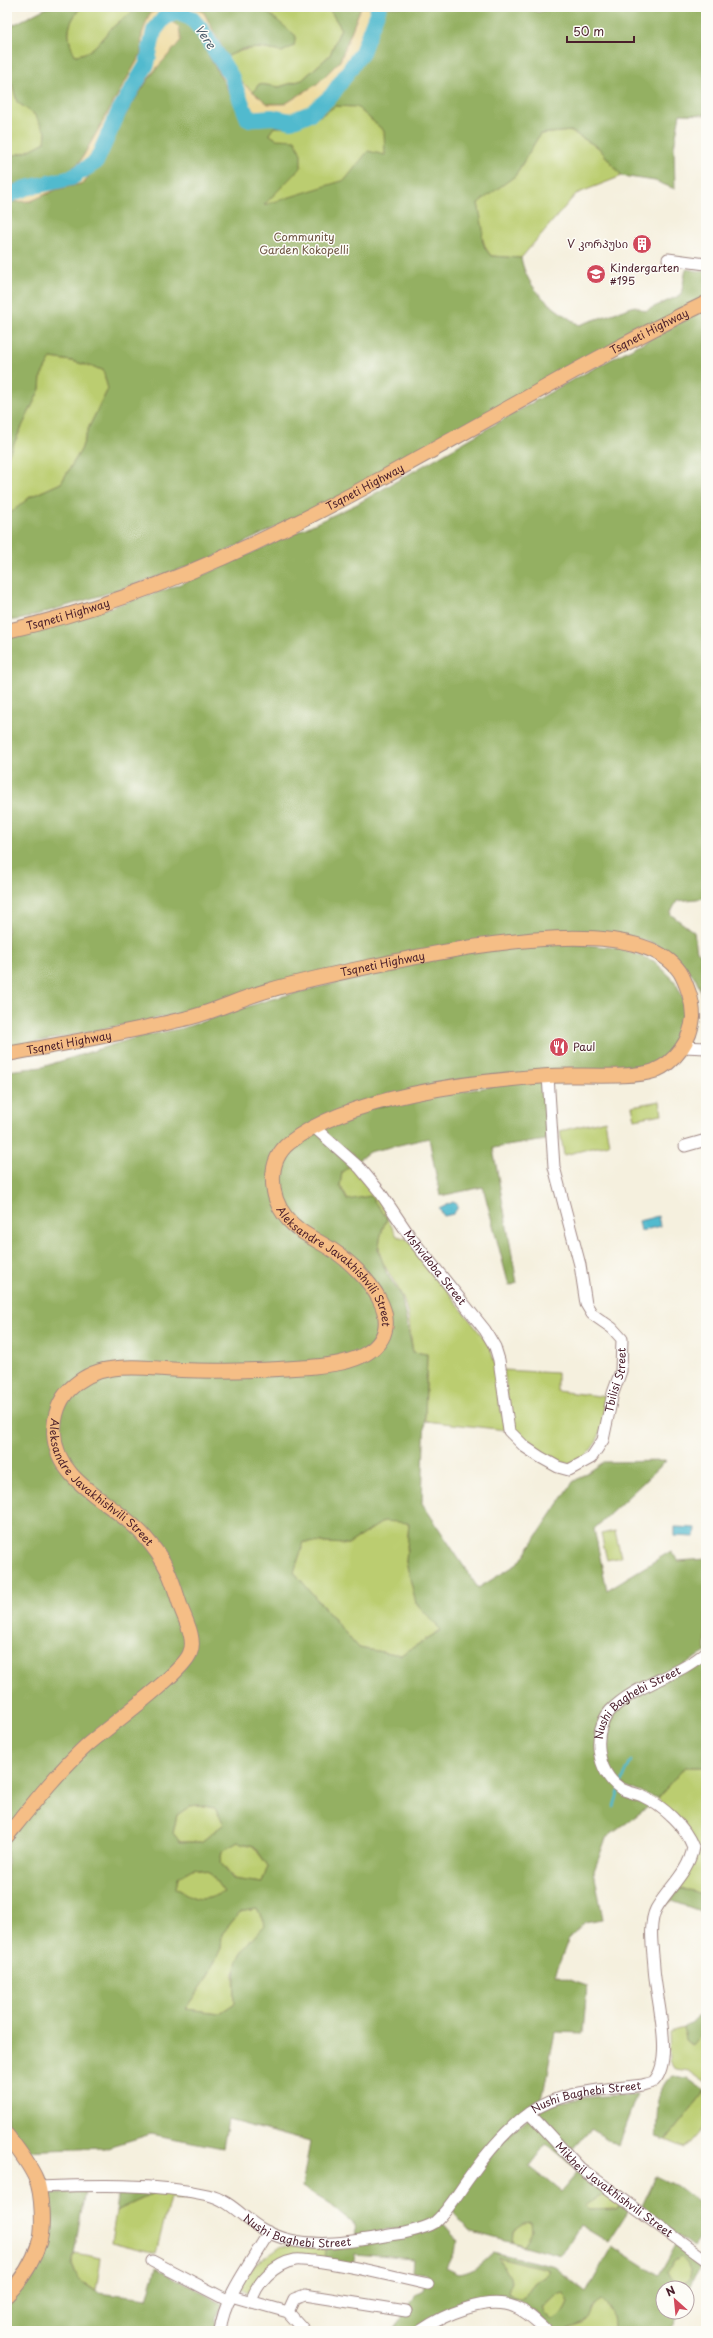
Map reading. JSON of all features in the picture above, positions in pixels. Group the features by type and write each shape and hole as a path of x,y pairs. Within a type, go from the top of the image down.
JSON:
{"main road":[{"name":"Tsqneti Highway","path":"7,631 102,603 191,572 255,543 366,488 579,367 706,303"},
{"name":"Tsqneti Highway","path":"7,1054 141,1029 201,1014 261,992 309,979 482,946 532,939 571,938 605,940 637,946 658,953 678,968 692,1002 693,1021 684,1047"},
{"name":"Aleksandre Javakhishvili Street","path":"7,1836 50,1783 84,1747 163,1682 180,1666 191,1652 191,1637 167,1565 140,1530 84,1487 67,1470 54,1442 55,1420 60,1402 72,1387 86,1377 105,1369 133,1367 247,1372 328,1365 366,1354 379,1342 386,1329 387,1315 380,1299 363,1276 339,1254 302,1231 285,1217 276,1200 272,1174 278,1154 290,1142 315,1128 350,1112 390,1099 486,1082 548,1076 641,1074 658,1070 684,1047"},
{"path":"7,2135 19,2151 39,2187 40,2242 16,2286 7,2295"}],"street":[{"path":"668,259 706,264"},
{"path":"684,1047 706,1048"},
{"name":"Tbilisi Street","path":"509,1431 525,1447 558,1467 569,1470 592,1458 603,1440 613,1393 621,1371 622,1339 612,1328 592,1314 586,1304 580,1265 554,1167 548,1076"},
{"name":"Mshvidoba Street","path":"315,1128 360,1168 380,1192 411,1238 495,1346 499,1360 509,1431"},
{"path":"685,1146 706,1140"},
{"name":"Nushi Baghebi Street","path":"39,2187 135,2188 210,2196 235,2208 262,2229 300,2242 328,2244 360,2241 408,2232 432,2224 446,2212 492,2147 529,2112 564,2097 643,2085 653,2082 660,2072 664,2055 654,1970 653,1932 656,1911 683,1872 694,1847 680,1826 658,1804 620,1788 610,1778 599,1748 600,1728 610,1711 628,1697 675,1674 695,1662 706,1652"},
{"name":"Mikheil Javakhishvili Street","path":"529,2112 580,2168 706,2260"},
{"path":"220,2331 222,2318 230,2299 269,2232"},
{"path":"251,2302 254,2291 262,2280 274,2269 296,2259 326,2262 428,2284"},
{"path":"152,2261 230,2299 251,2302 288,2312 306,2331"},
{"path":"288,2312 294,2299 305,2295 406,2311"},
{"path":"420,2331 470,2307 492,2304 514,2306 526,2312 547,2331"}],"green space":[{"path":"48,7 81,7 70,24 69,30 70,41 75,55 82,54 92,49 116,24 138,7 160,7 142,34 141,54 80,162 66,173 7,186 7,157 26,152 45,142 46,133 34,114 17,102 12,83 7,80 7,28"},
{"path":"81,7 138,7 116,24 92,49 82,54 75,55 70,41 69,30 70,24"},
{"path":"196,7 261,7 296,36 294,46 282,52 261,48 243,49 226,57 204,13"},
{"path":"261,7 328,7 341,28 330,55 302,80 279,87 259,84 253,92 240,81 226,57 234,53 254,48 282,52 275,20"},
{"path":"328,7 361,7 340,61 317,84 285,104 268,104 253,92 259,84 279,87 302,80 330,55 341,28"},
{"name":"Community Garden Kokopelli","path":"385,7 522,7 538,12 558,7 706,7 706,115 680,114 674,147 675,189 655,181 622,176 599,148 571,131 540,134 515,176 478,203 483,229 482,239 485,248 491,256 521,258 524,270 529,280 542,298 579,325 635,306 645,311 681,295 686,269 706,272 706,299 333,500 208,560 96,597 23,619 7,621 7,516 30,497 61,483 81,450 89,427 108,389 103,370 72,361 51,358 41,376 40,389 7,458 7,202 31,201 55,190 84,183 149,79 161,62 175,47 171,20 175,18 188,20 236,103 280,123 364,59","holes":["335,106 357,107 384,131 385,155 368,151 345,180 264,205 301,167 301,154 295,140 276,139 269,134 274,127 290,126 306,122 314,119"]},
{"path":"7,80 12,83 17,102 34,114 46,132 46,142 26,152 7,157"},
{"path":"335,106 357,107 384,131 404,183 246,226 276,139 269,134 274,127 290,126 306,122 314,119"},
{"path":"571,131 599,148 622,176 576,194 521,258 491,256 482,238 478,202 515,176 540,134"},
{"path":"706,309 706,898 677,901 670,914 694,932 697,951 706,959 706,1042 704,1001 696,979 682,963 655,944 629,936 538,934 169,1016 7,1048 7,635 34,631 165,590 215,570 357,504 561,386"},
{"path":"51,358 72,361 103,370 108,389 89,427 81,450 61,483 30,497 7,516 7,458 40,389 41,376"},
{"path":"564,943 619,948 654,961 674,980 687,1005 687,1031 679,1049 650,1066 539,1074 350,1112 548,1076 546,1140 493,1148 517,1283 509,1286 483,1187 440,1196 429,1138 369,1152 342,1172 340,1185 347,1200 370,1196 387,1218 382,1230 378,1249 387,1274 401,1295 413,1352 427,1354 422,1503 478,1588 519,1563 573,1482 604,1462 666,1461 594,1529 607,1590 671,1551 678,1561 706,1559 706,1652 628,1697 599,1728 610,1778 651,1805 606,1838 594,1871 603,1919 585,1922 568,1940 555,1975 587,1986 583,2033 555,2032 541,2105 529,2113 432,2224 356,2235 355,2225 331,2205 302,2187 310,2142 228,2120 223,2148 151,2134 105,2148 19,2151 7,2135 7,1071 42,1067 134,1038 183,1028 268,1000 426,960 511,945","holes":["384,1521 409,1523 406,1562 416,1603 441,1630 401,1655 358,1648 294,1572 304,1542 348,1544","198,1805 215,1808 224,1824 201,1842 180,1842 173,1833 177,1815 190,1806","238,1842 254,1846 268,1866 262,1883 233,1879 220,1862 222,1851","194,1868 209,1872 224,1892 210,1898 199,1899 176,1888 178,1877","257,1909 265,1925 248,1944 238,1960 235,1977 235,2003 220,2013 186,2009 206,1980 221,1948 222,1934 240,1912"]},
{"path":"660,1101 662,1114 635,1119 632,1106"},
{"path":"605,1120 609,1144 564,1155 560,1131"},
{"path":"351,1165 390,1212 387,1218 348,1200 340,1185 342,1172"},
{"path":"387,1218 397,1236 407,1239 490,1346 496,1369 498,1398 506,1430 425,1421 427,1354 413,1352 408,1315 404,1300 381,1258 379,1250 380,1242"},
{"path":"504,1370 557,1373 557,1391 607,1397 601,1432 589,1453 575,1462 560,1463 542,1455 523,1441 517,1435 510,1417"},
{"path":"384,1521 409,1522 406,1562 416,1602 441,1630 401,1655 358,1648 294,1572 304,1542 348,1544"},
{"path":"615,1531 621,1557 607,1560 601,1534"},
{"path":"706,1659 706,1767 685,1767 658,1798 639,1792 623,1784 616,1779 607,1763 602,1731 607,1721 617,1710 631,1700 664,1680"},
{"path":"685,1767 706,1767 706,1897 694,1891 679,1889 672,1901 663,1906 695,1856 682,1823 658,1798"},
{"path":"198,1805 215,1808 224,1824 201,1842 180,1842 173,1833 177,1815 190,1806"},
{"path":"238,1842 253,1846 268,1866 262,1883 234,1879 220,1862 222,1851"},
{"path":"194,1868 209,1872 224,1892 210,1898 199,1899 176,1888 178,1877"},
{"path":"679,1889 694,1891 706,1897 706,1913 672,1901"},
{"path":"257,1909 265,1925 251,1940 234,1973 235,2003 220,2013 186,2009 206,1980 221,1948 222,1934 240,1912"},
{"path":"706,2011 706,2028 692,2045 685,2040 683,2028"},
{"path":"683,2028 685,2040 691,2045 706,2028 706,2083 689,2071 675,2069 670,2061 669,2032"},
{"path":"672,2076 687,2078 705,2091 666,2140 656,2137 657,2112 660,2095 667,2081"},
{"path":"705,2091 706,2124 685,2148 666,2140"},
{"path":"637,2094 618,2145 590,2129 569,2153 535,2115 554,2104 568,2101 583,2098"},
{"path":"529,2117 630,2208 608,2242 580,2225 561,2256 469,2231 452,2211 491,2153","holes":["546,2144 579,2171 561,2192 529,2166","606,2193 620,2205 617,2209 590,2210 585,2206","531,2222 532,2231 523,2245 512,2242 513,2230 523,2223"]},
{"path":"656,2176 677,2186 706,2209 706,2229 693,2247 641,2208"},
{"path":"119,2190 157,2192 116,2211"},
{"path":"85,2191 72,2265 78,2279 98,2293 147,2299 156,2268 223,2304 216,2318 216,2331 7,2331 7,2303 31,2276 43,2194"},
{"path":"157,2192 182,2195 192,2199 170,2198 156,2253 111,2242 116,2211"},
{"path":"605,2193 620,2205 617,2209 590,2210 584,2206"},
{"path":"440,2220 459,2241 446,2268 459,2274 464,2273 474,2269 486,2260 493,2252 555,2267 586,2292 612,2246 659,2276 677,2243 702,2262 694,2280 689,2280 691,2279 689,2267 681,2257 673,2262 668,2271 673,2280 655,2280 655,2320 675,2320 670,2331 610,2331 613,2329 612,2316 608,2306 602,2300 596,2304 585,2322 569,2328 568,2331 554,2331 537,2314 520,2301 502,2297 468,2298 410,2331 392,2331 402,2318 416,2293 424,2289 428,2274 412,2272 413,2259 355,2254 353,2265 325,2261 326,2249 413,2235","holes":["498,2257 548,2269 548,2274 534,2283 524,2299 518,2299 508,2292 511,2281","563,2293 568,2302 560,2315 552,2320 545,2314 542,2307 555,2295"]},
{"path":"531,2222 532,2231 523,2245 512,2242 513,2230 523,2223"},
{"path":"281,2246 326,2249 325,2261 294,2258 250,2293 239,2288 255,2264"},
{"path":"75,2253 101,2258 96,2291 78,2279 72,2264"},
{"path":"497,2257 548,2269 548,2274 534,2283 524,2299 518,2299 508,2292 511,2281"},
{"path":"681,2257 688,2264 691,2271 691,2279 673,2280 668,2271 673,2262"},
{"path":"563,2293 568,2302 560,2315 552,2320 545,2314 542,2307 555,2295"},
{"path":"602,2300 608,2306 611,2313 613,2329 610,2331 568,2331 569,2328 585,2322 596,2304"}],"sand":[{"path":"160,7 196,7 204,13 240,81 268,104 285,104 317,84 340,61 361,7 385,7 358,67 345,86 331,103 314,116 294,122 262,119 238,106 188,21 175,18 171,20 179,28 181,40 145,83 84,183 55,190 31,201 7,202 7,186 66,173 80,162 141,54 142,34 149,15"}],"water":[{"path":"453,1202 457,1204 457,1209 453,1214 444,1216 439,1209"},
{"path":"658,1216 660,1226 641,1231 639,1221"},
{"path":"675,1527 696,1528 695,1537 675,1536"}],"waterway":[{"name":"Vere","path":"7,196 26,188 71,178 96,162 119,111 147,64 154,31 164,18 176,12 191,18 201,29 231,76 248,119 272,117 291,121 311,113 331,96 362,52 379,7"},
{"path":"621,1784 631,1761"},
{"path":"614,1806 619,1791"}],"place":[{"name":"V კორპუსი","path":"642,244"},
{"name":"Kindergarten #195","path":"596,274"},
{"name":"Paul","path":"559,1047"}]}
